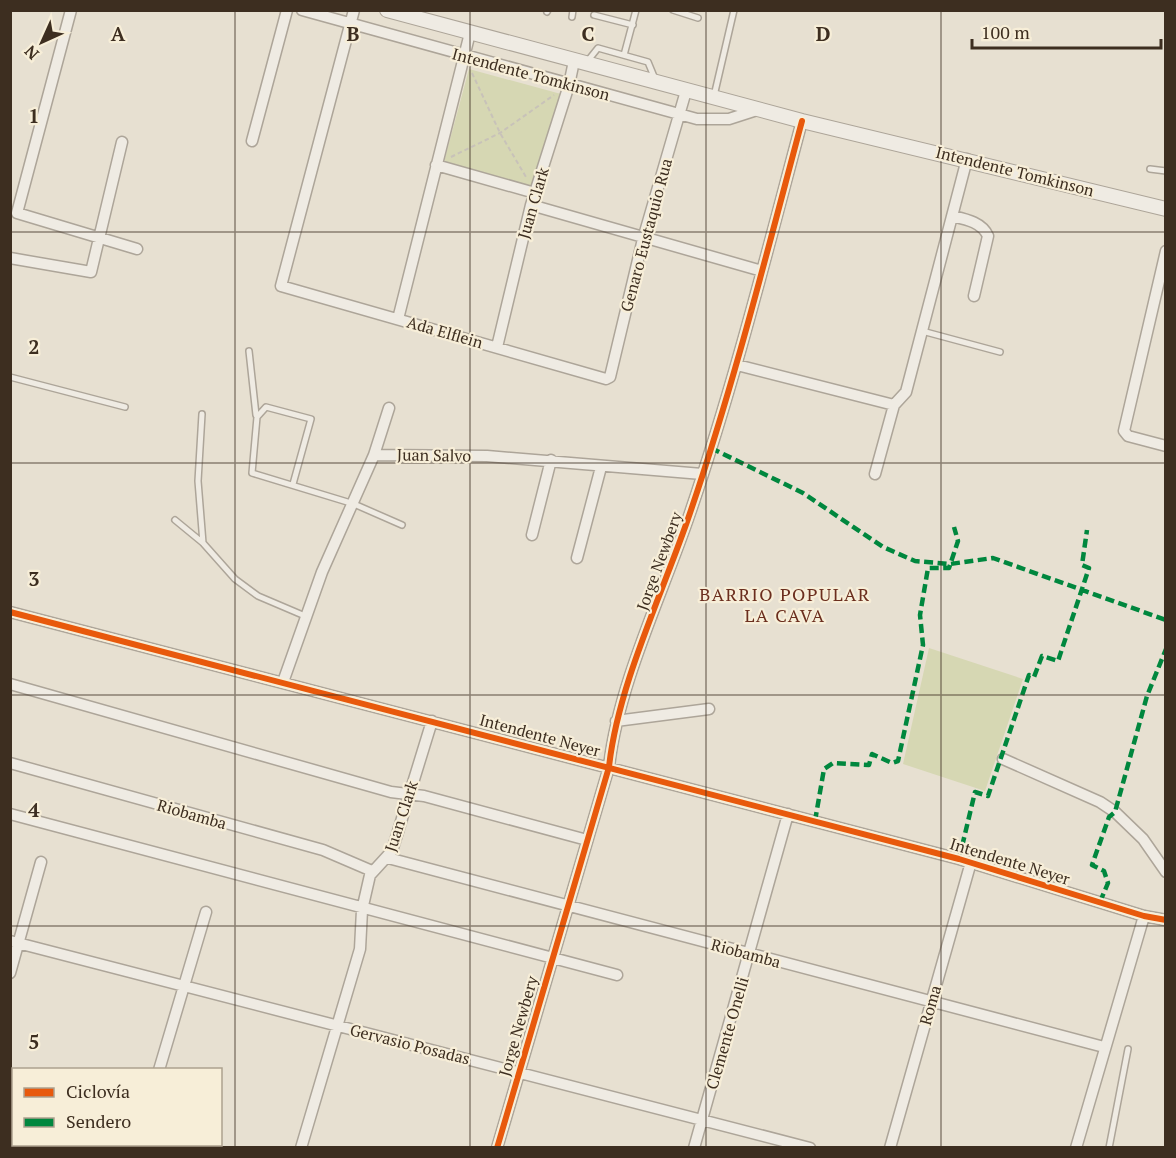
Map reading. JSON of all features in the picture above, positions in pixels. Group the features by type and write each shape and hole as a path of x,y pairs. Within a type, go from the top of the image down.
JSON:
{"street":[{"path":"71,10 17,213 137,249"},
{"path":"252,141 287,10"},
{"name":"Intendente Tomkinson","path":"302,10 464,57 678,114 716,120 760,109"},
{"path":"351,24 354,10"},
{"name":"Intendente Tomkinson","path":"387,10 802,121 967,159 1166,209"},
{"name":"Ada Elflein","path":"351,24 281,286 609,379"},
{"path":"398,319 470,33"},
{"name":"Juan Clark","path":"497,347 531,205 569,85 580,62"},
{"name":"Genaro Eustaquio Rua","path":"609,379 643,239 686,91"},
{"name":"Jorge Newbery","path":"497,1148 609,767 616,721 702,474 737,365 802,121"},
{"path":"10,258 87,273 93,269 98,236 122,142"},
{"path":"875,474 894,405 906,392 967,159"},
{"path":"436,165 535,193"},
{"path":"531,205 643,239 762,270"},
{"path":"952,216 974,222 985,230 988,236 974,296"},
{"path":"1166,251 1124,431 1128,436 1166,446"},
{"path":"737,365 894,405"},
{"path":"374,455 388,408"},
{"name":"Juan Salvo","path":"283,682 322,572 374,455 464,455 551,460 601,467 702,474"},
{"path":"532,535 551,460"},
{"path":"577,558 601,467"},
{"name":"Intendente Neyer","path":"10,612 971,862 1144,916 1166,920"},
{"path":"10,684 391,792 424,796 587,840"},
{"path":"616,721 709,709"},
{"name":"Juan Clark","path":"302,1148 360,950 362,910 372,871 393,851 432,721"},
{"path":"1003,759 1089,797 1115,812 1143,838 1166,872"},
{"name":"Riobamba","path":"10,763 323,850 372,871"},
{"path":"10,814 362,910 617,975"},
{"name":"Clemente Onelli","path":"694,1148 788,814"},
{"name":"Riobamba","path":"388,858 1104,1047"},
{"path":"10,973 15,942 41,862"},
{"name":"Roma","path":"890,1148 971,862"},
{"path":"160,1068 206,912"},
{"path":"1076,1148 1144,916"},
{"name":"Gervasio Posadas","path":"15,942 810,1148"}],"lane":[{"path":"572,17 573,10"},
{"path":"624,55 636,10"},
{"path":"673,10 698,18"},
{"path":"714,98 734,10"},
{"path":"594,15 633,25"},
{"path":"580,62 598,48 624,55 648,62 657,83"},
{"path":"1150,169 1166,171"},
{"path":"922,331 1000,352"},
{"path":"249,351 256,417 250,471 354,504 402,525"},
{"path":"10,377 125,407"},
{"path":"256,417 261,409 266,407 311,419 293,484"},
{"path":"202,414 198,481 203,543"},
{"path":"175,520 203,543 235,579 258,596 305,616"},
{"path":"1109,1148 1128,1049"}],"path":[{"path":"464,57 500,133 535,193"},
{"path":"436,165 500,133 569,85"}],"green space":[{"path":"469,69 561,94 534,198 441,173"},
{"path":"929,648 1023,679 985,791 903,764"}],"marked path":[{"path":"711,448 803,493 883,547 915,561 950,564 993,558 1166,620"},
{"path":"815,821 824,769 833,763 869,765 872,754 892,763 898,761 923,645 920,615 928,568 949,568 958,541 954,527"},
{"path":"959,859 975,792 988,796 1029,675 1034,677 1042,656 1058,661 1089,568 1082,565 1087,530"},
{"path":"1100,902 1108,883 1104,871 1092,865 1109,817 1115,812 1147,696 1166,649"}],"cycle path":[{"path":"497,1148 609,767 614,736 631,671 690,513 721,416 802,121"},
{"path":"10,612 959,859 1144,916 1166,920"}],"district":[{"name":"BARRIO POPULAR LA CAVA","path":"785,604"}]}
